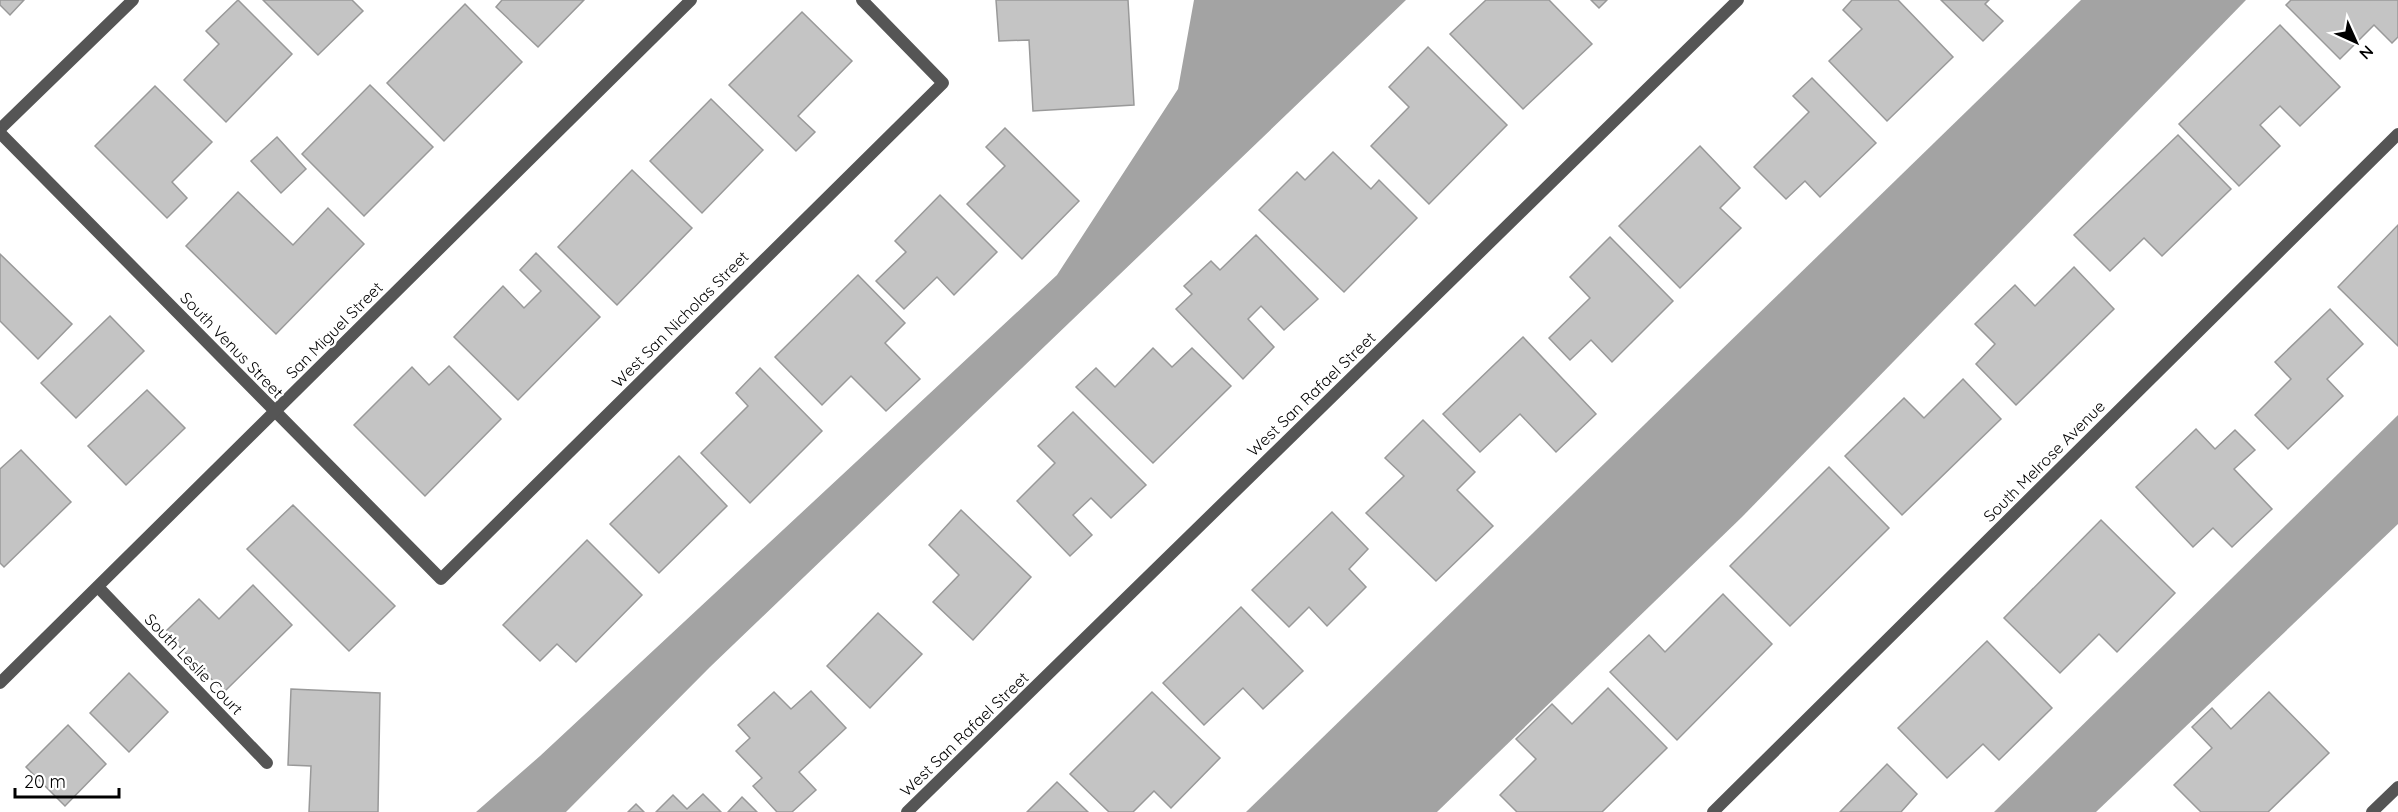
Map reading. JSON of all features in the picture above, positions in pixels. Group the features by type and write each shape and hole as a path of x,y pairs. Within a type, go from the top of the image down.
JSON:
{"street":[{"path":"0,131 133,0"},
{"name":"San Miguel Street","path":"0,683 691,0"},
{"name":"West San Nicholas Street","path":"441,579 943,83 862,0"},
{"name":"West San Rafael Street","path":"907,812 1738,0"},
{"name":"South Venus Street","path":"0,131 441,579"},
{"name":"South Melrose Avenue","path":"1713,812 2398,134"},
{"name":"South Leslie Court","path":"98,587 267,764"},
{"path":"2373,812 2398,787"}],"shaded area":[{"path":"1194,0 1406,0 710,667 566,812 476,812 540,756 1057,275 1178,89"},
{"path":"2081,0 2246,0 1742,517 1437,812 1246,812"},
{"path":"2398,415 2398,524 2096,812 1994,812"}],"building":[{"path":"0,0 24,0 10,15 0,5"},
{"path":"238,0 292,54 226,122 184,80 219,44 206,31"},
{"path":"263,0 352,0 363,11 318,55"},
{"path":"502,0 584,0 538,47 496,7"},
{"path":"996,0 1128,0 1134,105 1033,111 1029,40 999,41"},
{"path":"1486,0 1549,0 1592,44 1523,109 1450,34"},
{"path":"1591,0 1607,0 1599,8"},
{"path":"1852,0 1898,0 1953,57 1887,121 1829,61 1862,29 1843,10"},
{"path":"1941,0 1989,0 1985,4 2003,21 1983,41"},
{"path":"2291,0 2398,0 2398,37 2392,43 2374,25 2340,59 2286,5"},
{"path":"465,4 522,62 444,141 387,83"},
{"path":"802,12 852,61 798,116 815,132 796,151 729,85"},
{"path":"2280,25 2340,87 2300,126 2280,106 2260,125 2280,146 2239,186 2179,124"},
{"path":"1428,47 1507,125 1429,204 1371,146 1409,107 1389,87"},
{"path":"1812,78 1876,143 1820,197 1805,181 1786,199 1754,167 1809,112 1793,96"},
{"path":"370,85 433,147 364,216 302,154"},
{"path":"155,86 212,142 172,182 187,198 167,218 95,146"},
{"path":"711,99 763,150 702,213 650,161"},
{"path":"1005,128 1079,201 1022,259 967,204 1005,166 986,147"},
{"path":"2178,135 2231,189 2162,256 2144,238 2110,271 2074,235"},
{"path":"277,137 306,169 281,193 251,161"},
{"path":"1700,146 1740,188 1720,208 1741,228 1680,288 1619,226"},
{"path":"1333,152 1371,189 1379,180 1417,218 1344,292 1259,210 1297,172 1305,180"},
{"path":"632,170 692,228 617,305 558,247"},
{"path":"238,192 293,245 328,208 364,244 276,334 186,246"},
{"path":"940,195 997,252 954,295 937,277 904,309 876,281 906,252 895,241"},
{"path":"2398,225 2398,346 2338,287"},
{"path":"1256,235 1318,299 1284,330 1261,306 1248,319 1274,347 1243,379 1176,309 1192,294 1184,286 1211,261 1220,270"},
{"path":"1610,237 1673,301 1612,362 1591,340 1570,360 1549,338 1590,298 1570,277"},
{"path":"536,253 600,317 518,400 454,337 503,286 524,308 541,291 520,270"},
{"path":"0,254 72,324 38,359 0,321"},
{"path":"2074,267 2114,309 2016,405 1976,364 1995,344 1975,324 2015,285 2035,306"},
{"path":"858,275 905,323 885,343 920,379 886,411 851,376 822,405 775,357"},
{"path":"2330,309 2363,344 2327,379 2343,396 2288,449 2255,415 2291,379 2275,362"},
{"path":"110,316 144,351 76,418 41,383"},
{"path":"1523,337 1596,414 1556,452 1520,414 1480,452 1443,414"},
{"path":"1153,348 1172,367 1192,348 1231,386 1153,463 1076,387 1096,368 1115,387"},
{"path":"449,366 501,419 425,496 354,425 412,367 429,385"},
{"path":"760,368 822,431 750,503 701,453 748,406 736,393"},
{"path":"1963,379 2001,419 1902,515 1845,456 1904,398 1924,418"},
{"path":"147,390 185,428 126,485 88,446"},
{"path":"1073,412 1146,485 1111,518 1091,498 1073,515 1092,535 1070,556 1017,501 1055,463 1038,446"},
{"path":"1423,420 1475,472 1457,490 1493,526 1436,581 1366,513 1404,476 1385,458"},
{"path":"2196,429 2215,449 2235,430 2255,450 2234,469 2272,509 2232,547 2213,528 2193,547 2136,487"},
{"path":"21,450 71,502 4,567 0,563 0,469"},
{"path":"679,456 727,506 659,573 610,524"},
{"path":"1829,467 1889,528 1790,626 1730,566"},
{"path":"293,505 395,606 349,651 247,549"},
{"path":"961,510 1031,577 973,640 933,602 959,575 929,545"},
{"path":"1332,512 1368,549 1349,569 1366,587 1327,626 1309,607 1289,627 1252,590"},
{"path":"2101,520 2175,593 2117,652 2099,634 2060,673 2004,618"},
{"path":"587,540 642,595 576,662 557,644 540,661 503,625"},
{"path":"253,585 292,625 224,692 165,632 199,599 219,619"},
{"path":"1723,594 1772,644 1677,740 1610,672 1649,635 1665,652"},
{"path":"1241,607 1303,671 1263,709 1243,688 1204,725 1163,683"},
{"path":"878,613 922,654 870,708 827,666"},
{"path":"1987,641 2052,708 1999,760 1983,744 1947,778 1898,728"},
{"path":"129,673 168,712 129,752 90,713"},
{"path":"1608,688 1667,748 1602,812 1517,812 1500,795 1536,759 1516,739 1552,704 1572,724"},
{"path":"291,689 380,693 378,812 309,812 311,766 288,765"},
{"path":"811,691 846,728 799,772 816,790 792,812 777,812 753,786 762,778 736,751 750,738 738,725 774,692 791,709"},
{"path":"1152,692 1220,758 1171,808 1154,791 1133,812 1109,812 1070,774"},
{"path":"2269,692 2329,753 2268,812 2201,812 2174,785 2212,748 2192,727 2212,708 2231,729"},
{"path":"68,725 106,764 65,806 26,767"},
{"path":"1887,764 1917,794 1901,812 1840,812"},
{"path":"1057,782 1088,812 1027,812"},
{"path":"703,794 721,812 656,812 673,795 687,809"},
{"path":"742,797 757,812 728,812"},
{"path":"636,804 644,812 628,812"}]}
